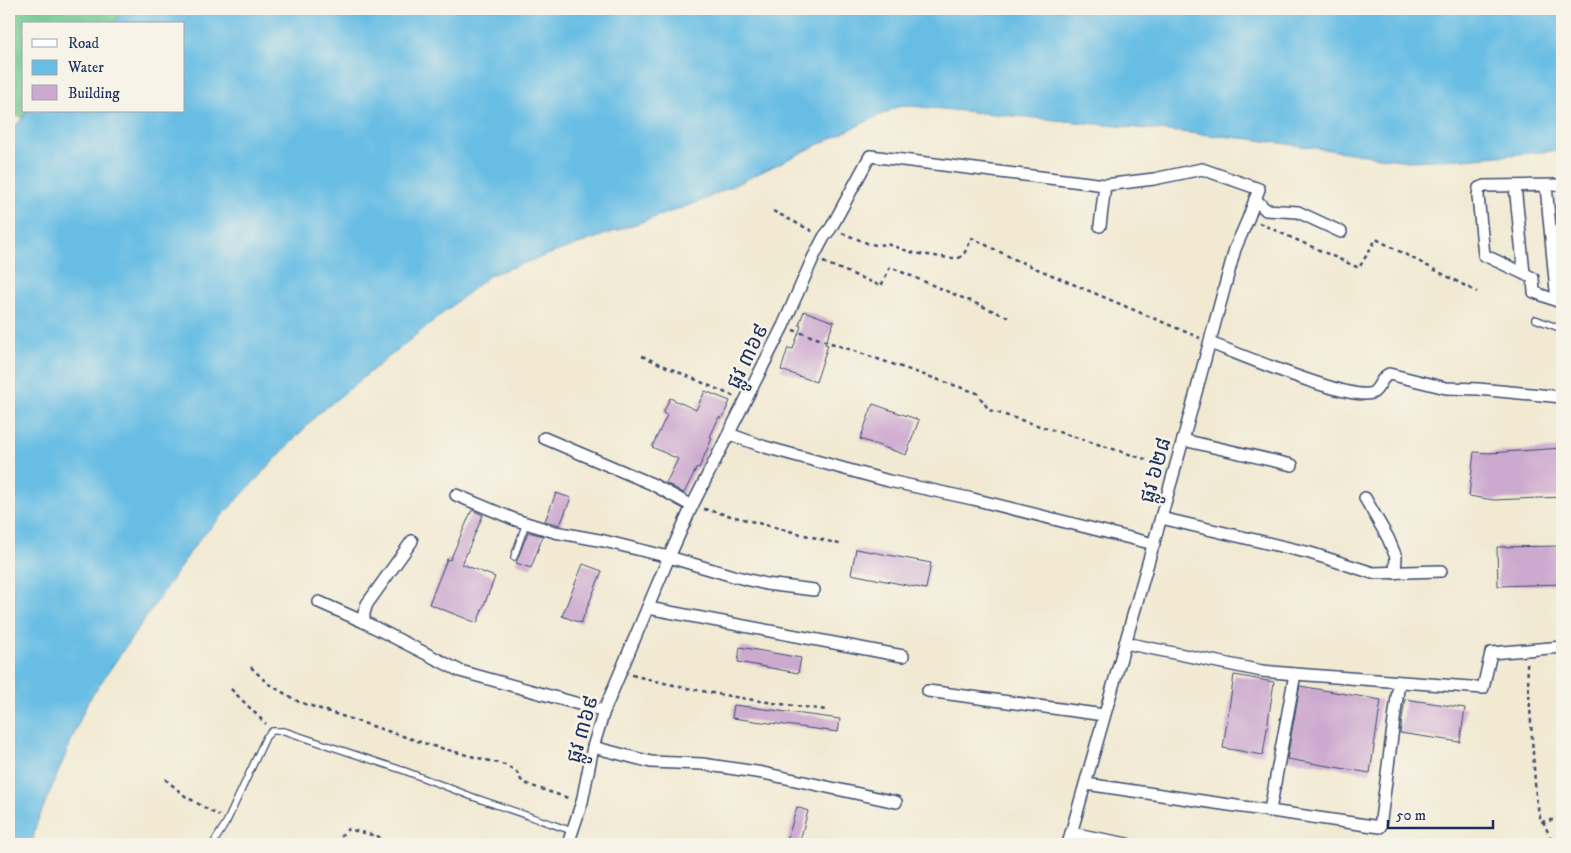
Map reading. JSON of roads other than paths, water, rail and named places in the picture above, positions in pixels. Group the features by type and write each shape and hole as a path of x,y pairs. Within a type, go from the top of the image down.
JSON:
{"street":[{"name":"ផ្លូវ ៣៦៩","path":"568,844 582,802 593,747 604,712 668,557 783,326 813,258 870,156 1105,184 1154,179 1202,169 1259,189 1255,199"},
{"path":"1100,226 1105,184"},
{"path":"1546,186 1557,301 1534,292 1533,278 1484,255 1478,196 1479,188 1485,186 1562,185"},
{"path":"1515,186 1524,273"},
{"path":"1255,199 1266,210 1298,212 1341,232"},
{"name":"ផ្លូវ ៦២៨","path":"1069,839 1154,544 1235,249 1255,199"},
{"path":"1210,343 1325,386 1357,394 1372,393 1377,389 1384,376 1389,374 1446,388 1562,397"},
{"path":"728,434 765,447 889,481 973,499 1154,544"},
{"path":"544,438 652,484 692,506"},
{"path":"1183,440 1292,465"},
{"path":"456,495 526,523 555,532 604,541 766,584 814,590"},
{"path":"1365,498 1388,538 1396,557 1395,574"},
{"path":"1161,518 1310,553 1373,573 1395,574 1441,571"},
{"path":"364,622 367,604 412,541"},
{"path":"319,602 364,622 460,671 604,712"},
{"path":"648,608 903,656"},
{"path":"1125,643 1262,670 1483,688 1491,653 1562,647"},
{"path":"1270,810 1295,674"},
{"path":"1086,784 1380,827 1399,682"},
{"path":"928,691 1104,715"},
{"path":"593,747 651,762 702,764 763,773 896,802"},
{"path":"1069,839 1127,844"}],"lane":[{"path":"1535,319 1562,329"},
{"path":"514,557 526,523"},
{"path":"213,844 227,821 261,746 272,731 284,731 405,771 572,831"}],"water":[{"path":"126,9 1562,9 1562,150 1465,159 1408,161 1251,139 901,105 701,201 490,275 317,415 198,541 87,703 36,825 32,844 9,844 9,134 27,112 185,112 185,22 113,22"}]}
